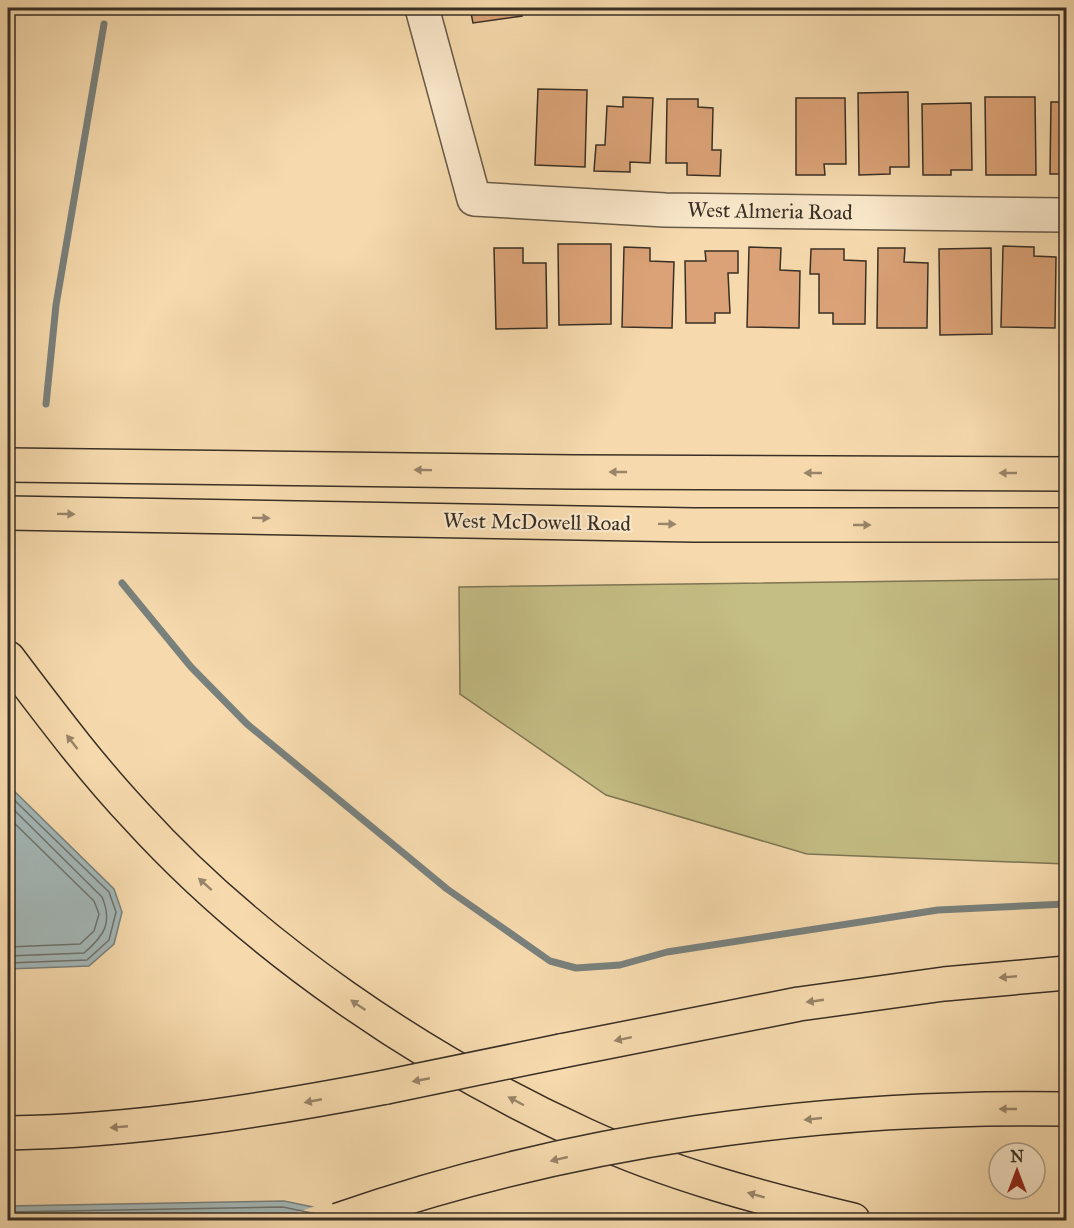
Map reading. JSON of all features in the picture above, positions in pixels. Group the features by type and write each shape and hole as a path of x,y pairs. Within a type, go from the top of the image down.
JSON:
{"main road":[{"path":"8,465 586,472 1066,474"},
{"name":"West McDowell Road","path":"8,513 694,525 1066,525"},
{"path":"8,658 90,765 190,870 248,922 300,964 406,1038 478,1081 586,1136 650,1161 720,1184 792,1206 853,1221"},
{"path":"8,1133 102,1129 221,1117 386,1087 799,1004 956,982 1066,973"},
{"path":"338,1221 450,1184 576,1155 706,1132 891,1112 965,1108 1066,1109"}],"street":[{"name":"West Almeria Road","path":"422,8 474,199 665,210 1066,215"}],"shaded area":[{"path":"1066,579 1066,864 807,854 606,795 460,694 459,587"}],"water":[{"path":"8,785 114,889 122,912 114,944 89,966 8,969"},
{"path":"284,1201 342,1213 349,1220 8,1220 8,1206"}],"pier":[{"path":"318,1205 343,1210 352,1220 276,1220"}],"building":[{"path":"470,8 521,8 522,16 473,23"},
{"path":"538,89 587,90 585,167 535,165"},
{"path":"908,92 909,167 890,167 890,174 859,175 858,93"},
{"path":"623,97 653,98 650,163 630,162 630,172 594,171 596,145 605,145 607,106 623,107"},
{"path":"985,97 1035,97 1036,175 986,175"},
{"path":"796,98 845,98 846,164 824,164 825,175 796,175"},
{"path":"667,99 698,99 698,107 713,108 712,150 721,150 720,176 687,175 687,163 666,163"},
{"path":"1051,102 1066,102 1066,174 1050,174"},
{"path":"971,103 972,170 951,170 951,175 923,175 922,104"},
{"path":"558,244 611,244 611,324 559,325"},
{"path":"1003,246 1034,247 1034,256 1056,257 1055,328 1001,327"},
{"path":"624,247 650,248 650,261 674,262 672,328 622,327"},
{"path":"749,247 781,248 780,270 800,271 799,328 747,327"},
{"path":"494,248 523,248 523,263 546,263 547,328 496,329"},
{"path":"878,248 905,248 904,262 928,263 927,328 877,328"},
{"path":"991,248 992,334 940,335 939,249"},
{"path":"811,249 844,249 844,260 866,261 865,324 833,324 833,313 819,313 819,274 810,274"},
{"path":"705,251 738,251 738,273 728,273 730,313 715,313 715,323 686,323 685,261 706,261"}],"waterway":[{"path":"46,404 56,305 104,24"},
{"path":"122,583 191,667 247,724 447,889 550,961 576,968 620,965 667,952 938,910 1066,904"}]}
